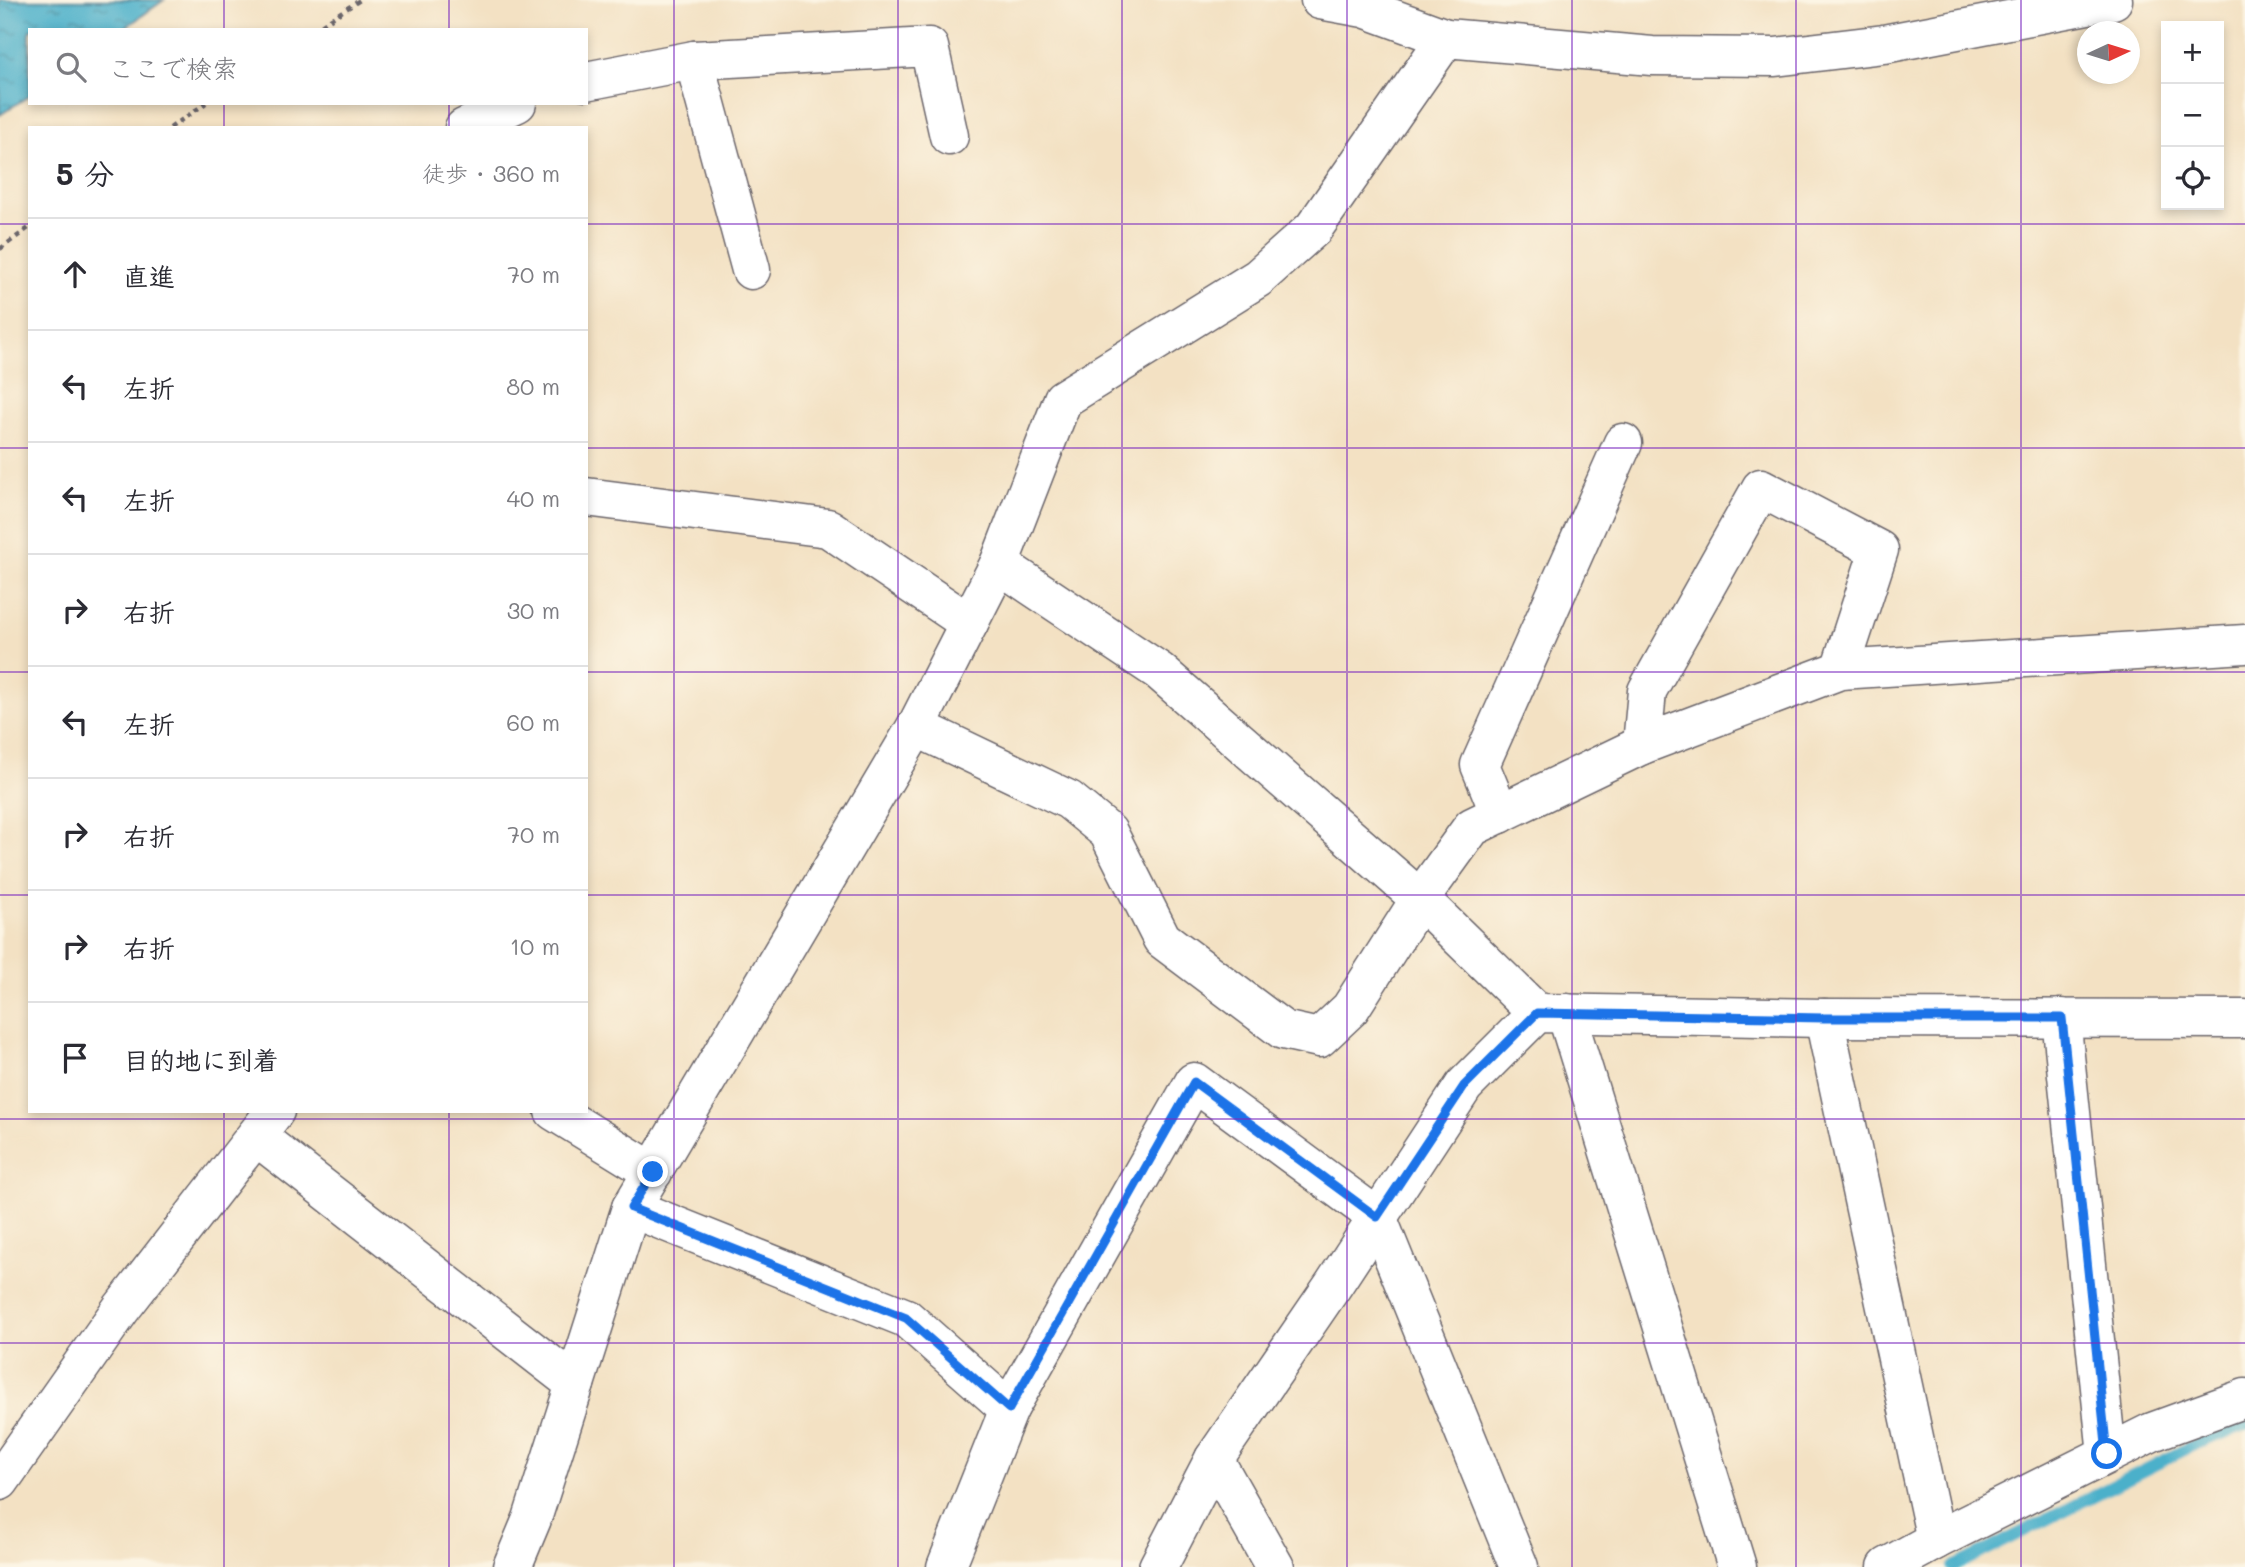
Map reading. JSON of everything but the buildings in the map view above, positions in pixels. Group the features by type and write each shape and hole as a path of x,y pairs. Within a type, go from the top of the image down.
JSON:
{"street":[{"path":"1320,0 1364,8 1446,38 1652,56 1775,57 1884,44 2113,0"},
{"path":"512,1567 532,1519 631,1208 916,727 999,564 1063,399 1258,278 1313,229 1446,38"},
{"path":"588,81 694,60 929,47 949,136"},
{"path":"694,60 751,270"},
{"path":"468,126 513,105"},
{"path":"1500,814 1480,765 1623,443"},
{"path":"1642,745 1647,691 1761,488 1879,550 1840,670"},
{"path":"588,497 828,528 969,623"},
{"path":"999,564 1159,671 1551,1013 1737,1567"},
{"path":"916,727 1069,800 1108,832 1162,939 1283,1030 1319,1038 1350,1009 1420,899 1472,827 1642,745 1840,670 2245,644"},
{"path":"1158,1567 1214,1459 1464,1086 1551,1013 1824,1018 2245,1019"},
{"path":"1824,1018 1936,1540"},
{"path":"2062,1018 2107,1454"},
{"path":"946,1567 1009,1409 1194,1082 1377,1217 1519,1567"},
{"path":"557,1113 653,1172"},
{"path":"0,1481 121,1309 266,1124 575,1384"},
{"path":"631,1208 906,1318 1009,1409"},
{"path":"1887,1567 2151,1432 2245,1398"},
{"path":"1214,1459 1275,1567"}],"path":[{"path":"316,28 359,0"},
{"path":"173,126 203,105"},
{"path":"0,249 28,228"}],"water":[{"path":"0,0 164,0 125,28 28,28 28,96 0,115"}],"waterway":[{"path":"1953,1567 2194,1445 2245,1425"}],"route":[{"path":"653,1172 631,1208 906,1318 1009,1409 1194,1082 1377,1217 1464,1086 1537,1013 1824,1018 2062,1018 2107,1454"}]}
